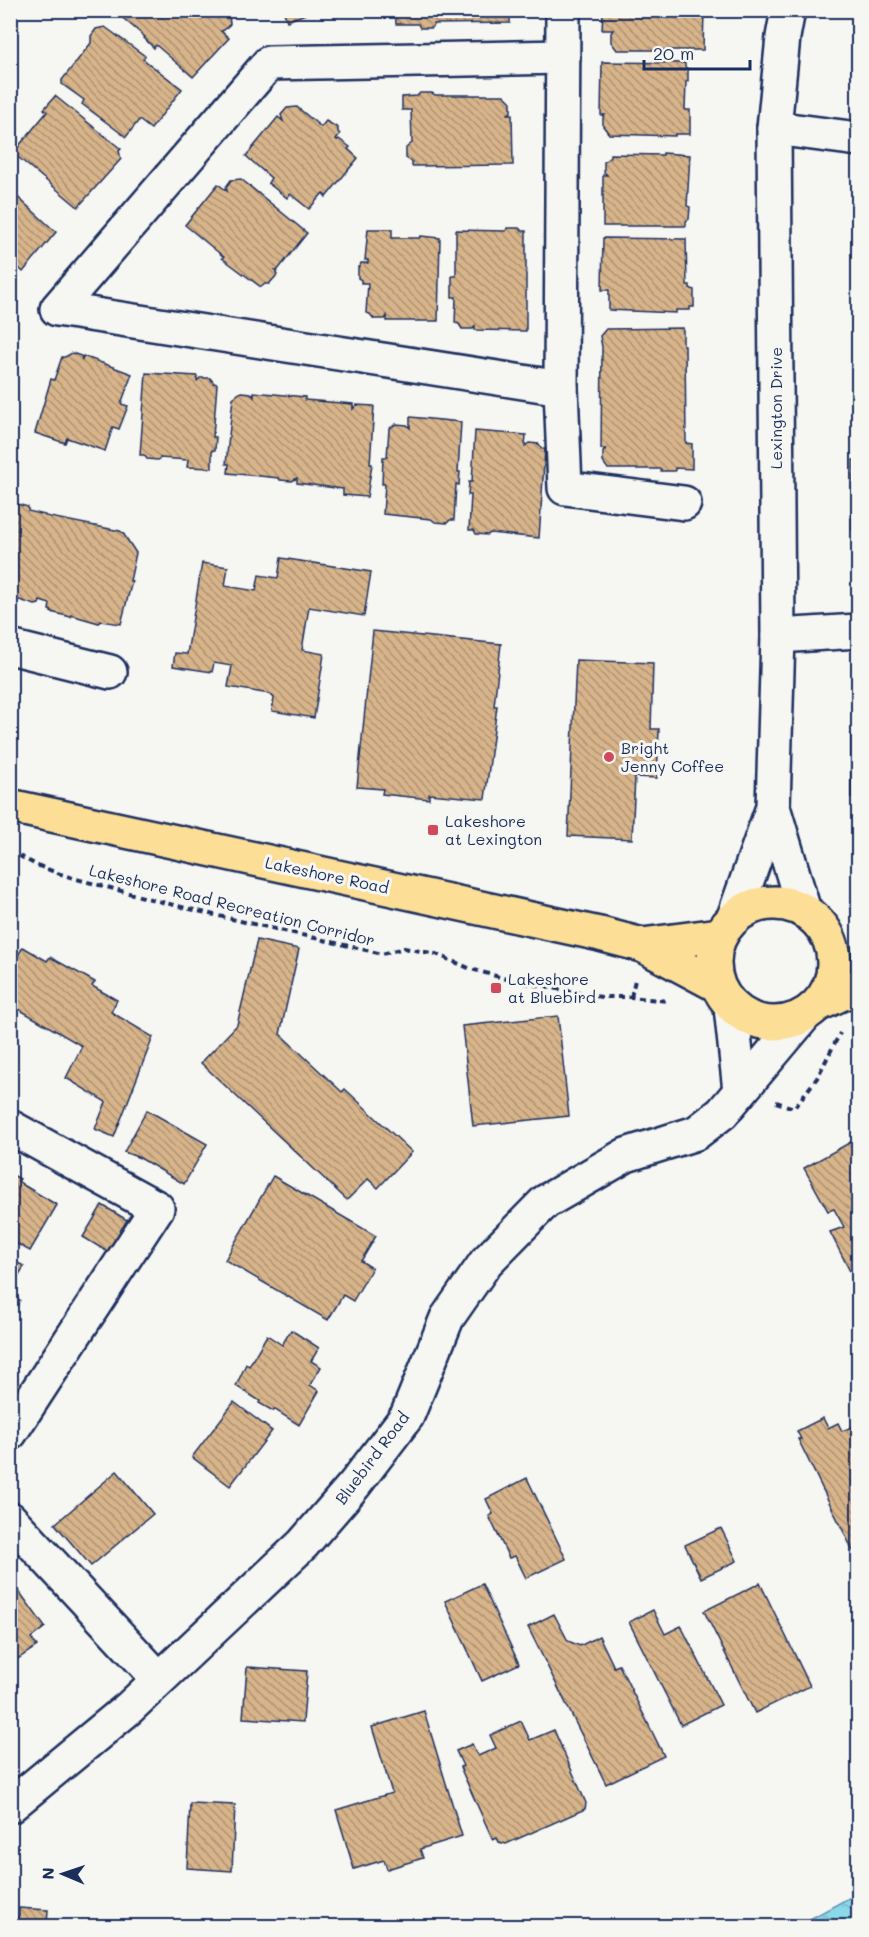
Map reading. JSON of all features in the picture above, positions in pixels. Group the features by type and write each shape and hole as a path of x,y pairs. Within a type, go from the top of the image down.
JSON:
{"main road":[{"name":"Lakeshore Road","path":"10,806 588,931 642,945 724,996"},
{"path":"858,938 781,903 756,905 727,926 713,960 724,996 752,1021 778,1024 811,1011 858,987"},
{"path":"811,1011 831,986 834,964 832,943 813,917"},
{"name":"Lakeshore Road","path":"642,945 727,926"}],"street":[{"path":"563,10 561,388 565,488 684,503"},
{"name":"Lexington Drive","path":"727,926 773,807 777,636 774,128 788,10"},
{"path":"561,388 57,309 269,63 563,57"},
{"path":"774,128 858,139"},
{"path":"777,636 858,631"},
{"path":"10,647 110,672"},
{"name":"Lexington Drive","path":"773,807 813,917"},
{"path":"724,996 740,1091"},
{"name":"Bluebird Road","path":"10,1806 129,1707 303,1544 355,1484 406,1416 447,1318 486,1262 545,1202 626,1155 696,1133 722,1113 811,1011"},
{"path":"10,1127 157,1208 10,1433"},
{"path":"10,1519 159,1679"}],"path":[{"name":"Lakeshore Road Recreation Corridor","path":"10,850 27,862 66,876 147,899 382,954 404,948 436,954 471,969 514,981 601,997 665,1000 677,1004"},
{"path":"740,1091 794,1108 817,1078 840,1034 849,1028"}],"water":[{"path":"858,1893 858,1926 797,1926"}],"building":[{"path":"121,10 224,10 229,15 230,24 221,31 229,38 193,77 156,45 154,48 145,37 118,14"},
{"path":"283,10 316,10 287,21"},
{"path":"395,10 510,10 510,23 434,24 432,28 420,28 418,24 396,24"},
{"path":"603,10 704,10 703,50 617,50 611,42 613,30 602,30"},
{"path":"105,27 145,56 143,59 182,89 151,129 139,120 126,137 82,104 84,100 62,84 62,80 91,43 91,36 96,29"},
{"path":"602,62 685,63 688,69 688,81 686,82 685,110 690,110 690,134 675,134 675,136 609,134 603,126 605,115 601,115"},
{"path":"420,93 504,95 511,102 511,112 508,114 512,114 513,165 412,166 412,162 406,158 406,148 412,143 411,110 402,110 402,97 417,96"},
{"path":"55,96 121,149 119,151 121,159 78,207 13,153 47,112 44,109"},
{"path":"297,107 321,127 326,121 338,128 340,134 336,139 350,147 348,149 358,158 326,197 323,193 309,209 290,194 287,198 268,183 271,178 246,156 278,117 283,121 281,115 287,108"},
{"path":"663,153 690,155 687,206 690,207 686,226 603,226 603,175 607,175 604,172 604,162 610,154 663,155"},
{"path":"241,179 307,233 277,271 275,270 277,275 269,284 261,287 222,258 224,257 185,225 218,184 227,191 226,187 231,180"},
{"path":"10,190 56,232 23,272 15,264 10,274"},
{"path":"507,228 519,228 526,231 526,331 475,330 475,326 473,329 462,329 459,324 455,323 456,297 452,297 452,276 456,276 456,230 506,231"},
{"path":"368,229 392,229 392,238 419,238 421,236 440,238 438,321 387,321 387,316 385,319 374,319 366,313 368,283 361,283 358,278 358,267 361,263 368,263 368,260 365,260"},
{"path":"603,238 686,239 687,285 694,290 694,307 690,307 690,310 676,310 676,313 609,310 609,290 602,290"},
{"path":"856,251 858,251 858,311 854,311"},
{"path":"683,328 686,443 692,444 692,469 675,468 675,471 661,471 661,469 608,469 603,462 603,452 606,449 601,449 602,347 600,336 606,329"},
{"path":"72,353 81,356 82,360 83,356 132,374 121,404 128,406 119,429 113,427 105,451 67,438 65,443 35,433 51,379 54,380 62,357"},
{"path":"146,373 197,376 197,381 200,378 210,378 217,384 213,437 216,437 215,450 212,450 212,468 187,467 188,460 147,459 144,455 140,455"},
{"path":"241,392 251,393 254,397 254,392 305,397 305,400 353,404 353,409 356,405 374,406 370,464 372,464 367,497 343,495 343,489 297,483 297,478 292,481 228,473 229,464 226,464 233,398"},
{"path":"410,417 461,422 459,485 456,484 454,520 447,523 383,514 385,484 382,484 383,457 387,457 389,429 396,424 407,425 410,428"},
{"path":"475,431 526,435 525,446 529,443 539,444 542,449 545,449 539,538 490,533 488,535 476,534 474,530 469,530 471,495 468,495 469,482 472,482"},
{"path":"853,460 858,461 858,530 852,530"},
{"path":"10,502 28,507 28,511 45,516 123,533 136,553 130,581 132,581 121,624 100,621 99,623 71,615 71,617 51,612 50,604 40,601 35,605 10,597"},
{"path":"281,558 371,572 364,616 309,607 302,650 324,654 314,718 272,711 274,698 270,694 228,687 232,666 214,663 212,672 173,666 175,653 187,654 202,563 228,567 225,586 256,591 259,575 278,578"},
{"path":"373,631 501,644 494,706 497,706 485,799 429,794 429,799 382,794 383,789 357,787"},
{"path":"576,660 653,663 651,729 659,729 657,778 635,777 632,839 568,836"},
{"path":"851,735 858,735 858,796 851,797"},
{"path":"257,940 299,949 280,1034 342,1092 345,1089 412,1152 378,1188 368,1179 347,1200 201,1063 237,1025"},
{"path":"23,947 47,961 50,957 95,982 92,986 117,1000 111,1012 153,1037 114,1137 95,1129 106,1102 66,1078 82,1046 10,1004 10,968"},
{"path":"558,1016 569,1116 473,1126 462,1026"},
{"path":"147,1110 207,1144 184,1184 140,1158 124,1152"},
{"path":"858,1138 858,1287 830,1232 844,1227 834,1209 828,1211 804,1168"},
{"path":"11,1174 20,1179 18,1181 25,1186 57,1205 30,1251 10,1240"},
{"path":"273,1176 376,1236 361,1261 372,1268 353,1301 343,1295 328,1320 225,1260"},
{"path":"102,1205 137,1226 119,1259 83,1237"},
{"path":"10,1259 24,1266 10,1291"},
{"path":"10,1295 20,1300 10,1317"},
{"path":"291,1330 319,1348 311,1361 321,1367 310,1385 319,1391 299,1425 274,1409 273,1411 259,1403 260,1401 236,1386 246,1364 249,1366 267,1335 282,1345"},
{"path":"234,1402 272,1431 230,1486 192,1457"},
{"path":"823,1418 828,1428 838,1423 842,1431 852,1427 858,1441 858,1561 798,1439 801,1439 797,1431"},
{"path":"117,1471 153,1514 91,1566 55,1524"},
{"path":"527,1478 566,1559 526,1578 515,1556 509,1558 489,1516 493,1514 486,1499"},
{"path":"721,1528 737,1561 701,1578 685,1545"},
{"path":"13,1583 45,1627 31,1638 37,1646 10,1664 10,1585"},
{"path":"760,1583 810,1686 755,1713 704,1611"},
{"path":"482,1584 519,1664 482,1681 445,1601"},
{"path":"653,1610 665,1634 681,1626 721,1705 681,1725 629,1622"},
{"path":"554,1614 568,1641 580,1646 599,1636 614,1667 619,1665 664,1756 606,1784 528,1627"},
{"path":"247,1667 307,1671 303,1722 243,1718"},
{"path":"424,1711 462,1836 420,1849 423,1858 387,1869 384,1860 354,1869 336,1810 392,1793 372,1727"},
{"path":"521,1721 530,1740 554,1730 586,1803 585,1809 506,1844 499,1842 497,1838 493,1840 460,1767 463,1766 456,1751 472,1744 478,1756 496,1748 490,1735"},
{"path":"190,1803 235,1805 232,1871 187,1868"},
{"path":"19,1908 48,1910 47,1926 10,1926 10,1916 19,1917"}],"place":[{"name":"Bright Jenny Coffee","path":"609,757"},
{"name":"Lakeshore at Lexington","path":"433,830"},
{"name":"Lakeshore at Bluebird","path":"496,988"}]}
